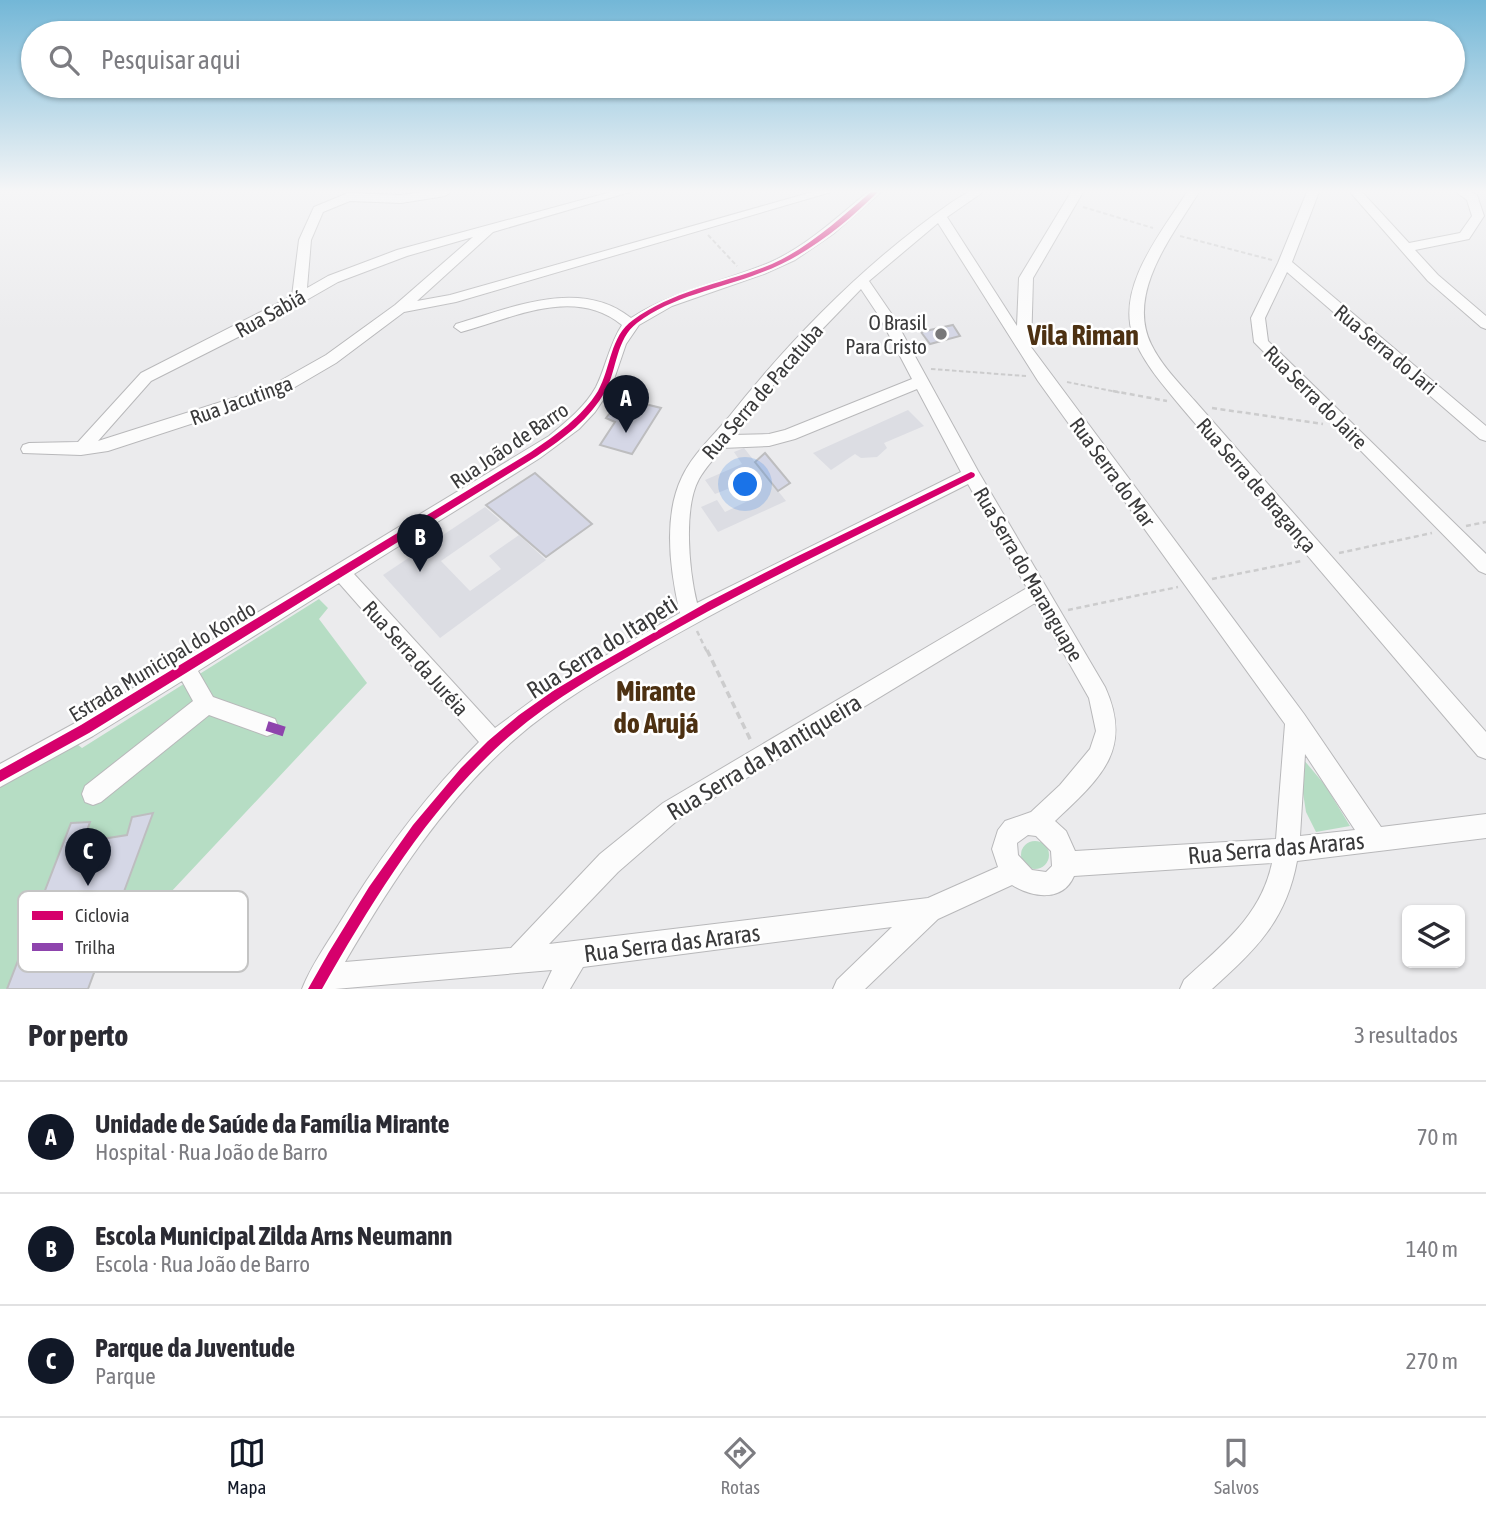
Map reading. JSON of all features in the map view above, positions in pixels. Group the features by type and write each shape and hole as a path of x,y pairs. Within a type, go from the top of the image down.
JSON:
{"street":[{"path":"299,296 306,238"},
{"name":"Rua Sabiá","path":"81,449 146,377 360,267 461,238"},
{"name":"Rua Jacutinga","path":"29,449 81,449 124,441 277,390 331,359 400,308 480,238"},
{"path":"400,308 450,299 666,238"},
{"path":"461,327 521,310 581,302 608,308 631,324 655,309 796,255 817,238"},
{"name":"Rua Serra de Pacatuba","path":"690,615 682,588 679,536 681,506 690,478 717,442 816,327 893,251 910,238"},
{"name":"Rua Serra do Mar","path":"954,238 1043,377 1296,721 1376,840"},
{"path":"1024,346 1026,278 1049,238"},
{"name":"Rua Serra de Bragança","path":"1167,238 1140,288 1135,307 1137,325 1157,367 1486,748"},
{"name":"Rua Serra do Jaire","path":"1294,238 1258,318 1261,342 1486,566"},
{"path":"1396,238 1433,278 1486,324"},
{"path":"1404,248 1453,238"},
{"name":"Rua Serra do Jari","path":"1284,263 1486,435"},
{"name":"Rua Serra do Maranguape","path":"862,281 918,374 971,475 1098,694 1107,728 1104,746 1091,766 1036,824"},
{"name":"Rua João de Barro","path":"341,573 570,430 592,406 605,385 621,337 631,324"},
{"path":"717,442 769,440 789,435 918,374"},
{"name":"Rua Serra do Itapeti","path":"319,983 368,900 449,789 494,743 530,713 581,679 690,615 971,475"},
{"name":"Estrada Municipal do Kondo","path":"0,776 341,573"},
{"name":"Rua Serra da Juréia","path":"341,573 494,743"},
{"name":"Rua Serra da Mantiqueira","path":"518,960 609,863 671,811 1039,591"},
{"path":"185,667 206,704 267,726"},
{"path":"93,794 206,704"},
{"path":"1193,989 1266,916 1278,888 1287,850 1296,721"},
{"path":"1036,824 1054,835 1061,844 1065,864 1063,873 1050,884 1032,884 1014,872 1005,854 1007,836 1018,825 1036,824"},
{"name":"Rua Serra das Araras","path":"1065,864 1287,850 1486,826"},
{"name":"Rua Serra das Araras","path":"319,983 575,955 929,910 1014,872"},
{"path":"846,989 929,910"},
{"path":"556,989 575,955"}],"path":[{"path":"712,238 747,276"},
{"path":"1190,238 1284,263"},
{"path":"918,374 1043,377 1188,404 1345,427"},
{"path":"1052,613 1486,522"},
{"path":"690,615 760,760"}],"shaded area":[{"path":"908,410 924,426 884,443 887,448 877,457 861,458 855,454 831,470 813,453"},
{"path":"744,448 786,501 718,532 701,507 717,500 725,512 752,499 740,484 715,494 705,480 742,464 734,452"},
{"path":"485,507 500,520 441,561 470,591 501,569 489,556 519,535 546,560 440,638 383,575"}],"green space":[{"path":"319,599 328,608 319,619 367,683 172,891 18,891 18,972 96,972 80,989 0,989 0,783 73,741 82,748"},
{"path":"1303,759 1325,785 1350,826 1316,832 1306,812 1298,761"},
{"path":"1035,841 1045,845 1049,855 1045,865 1035,869 1025,865 1021,855 1025,845"}],"building":[{"name":"O Brasil Para Cristo","path":"953,325 960,336 930,344 921,332"},
{"path":"629,400 661,408 632,454 600,445 615,422 606,418 613,409 622,411"},
{"path":"765,453 790,483 778,491 755,462"},
{"path":"535,473 592,524 546,557 486,505"},
{"path":"153,813 124,891 45,891 71,823 90,822 83,842 127,835 132,817"},
{"path":"18,960 18,972 94,972 88,989 7,989"}],"marked path":[{"path":"267,726 286,732"}],"cycle path":[{"path":"0,776 85,729 564,433 597,399 607,380 618,344 627,328 634,322 667,303 760,271 791,257 819,238"},
{"path":"315,989 394,860 440,800 492,745 523,718 574,684 669,628 971,475"}],"place":[{"name":"O Brasil Para Cristo","path":"941,334"},
{"name":"Unidade de Saúde da Família Mirante","path":"626,433"},
{"name":"Escola Municipal Zilda Arns Neumann","path":"420,572"},
{"name":"Parque da Juventude","path":"88,886"}],"district":[{"name":"Vila Riman","path":"1083,335"},
{"name":"Mirante do Arujá","path":"656,707"}]}
